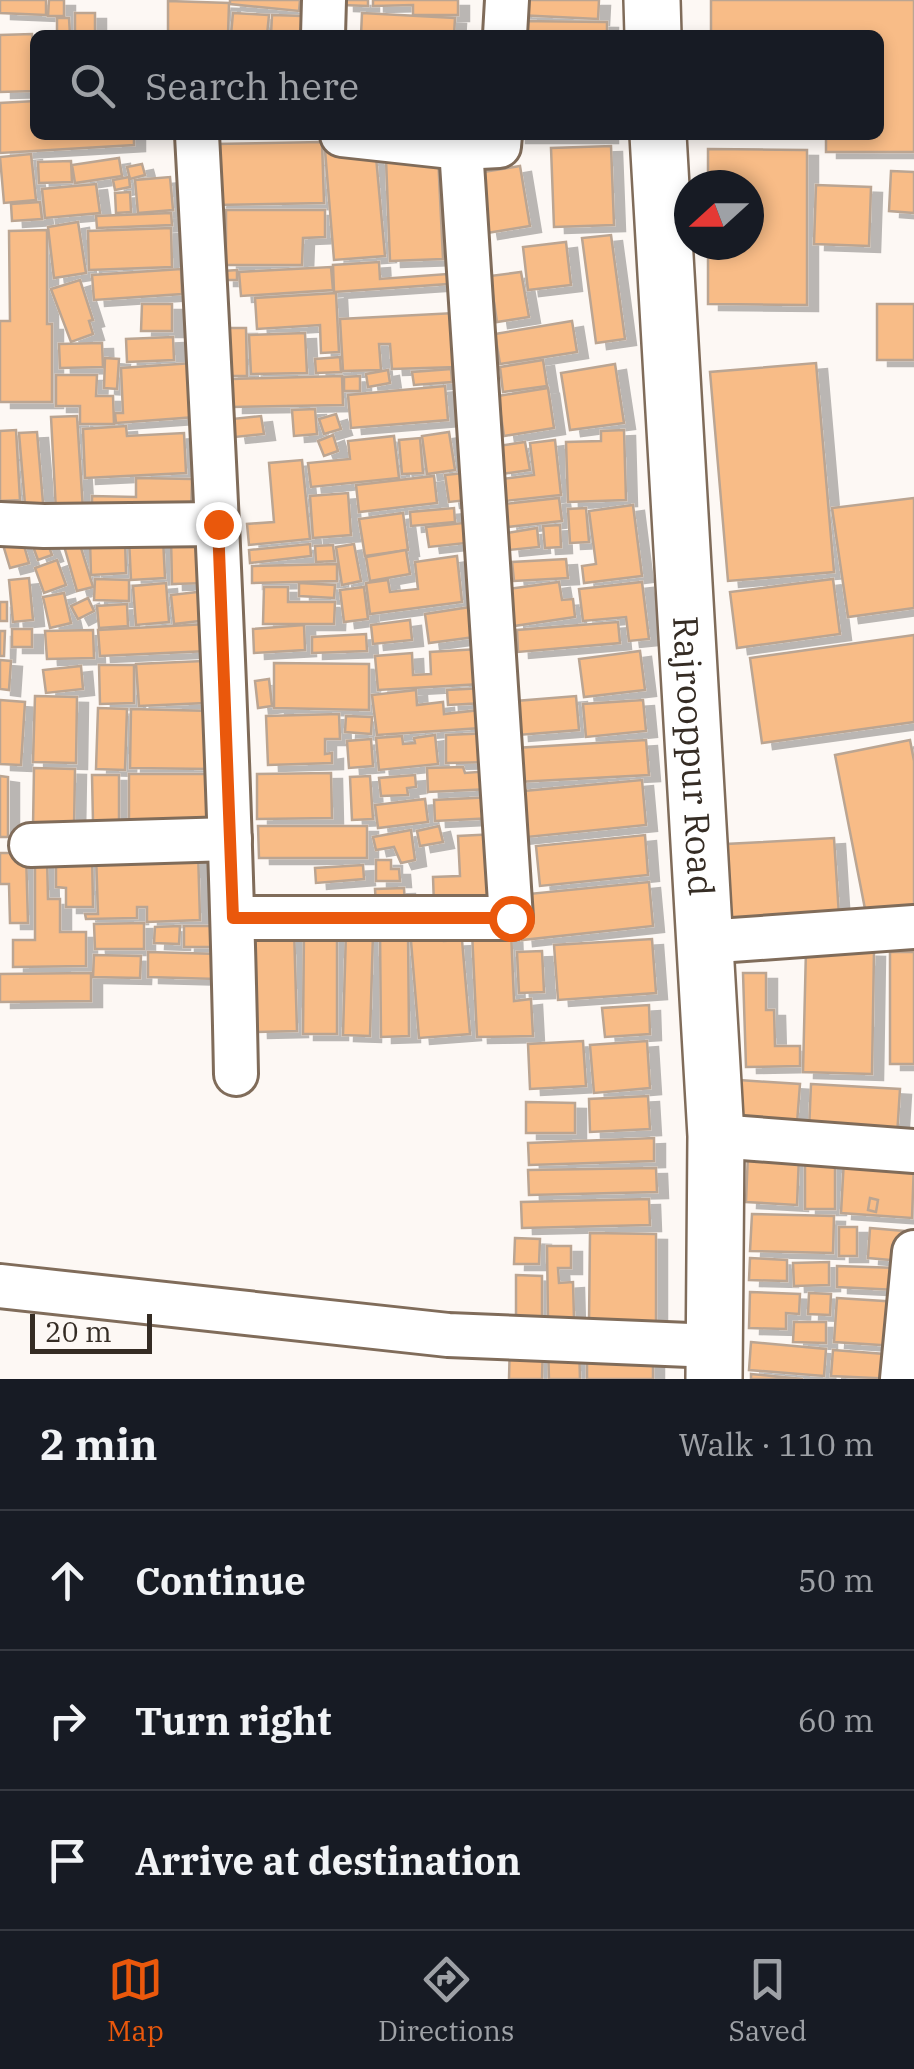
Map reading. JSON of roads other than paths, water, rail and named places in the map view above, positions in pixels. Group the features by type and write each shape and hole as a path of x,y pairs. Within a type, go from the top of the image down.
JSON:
{"main road":[{"path":"652,0 653,30"},
{"name":"Rajrooppur Road","path":"658,140 716,1136 714,1363"}],"street":[{"path":"322,30 324,0"},
{"path":"505,30 507,0"},
{"path":"198,140 218,524 236,1074"},
{"path":"233,918 511,918 480,141"},
{"path":"0,524 218,524"},
{"path":"31,845 230,839"},
{"path":"704,942 914,927"},
{"path":"716,1136 914,1151"},
{"path":"902,1379 914,1252"},
{"path":"0,1286 714,1363"}]}
